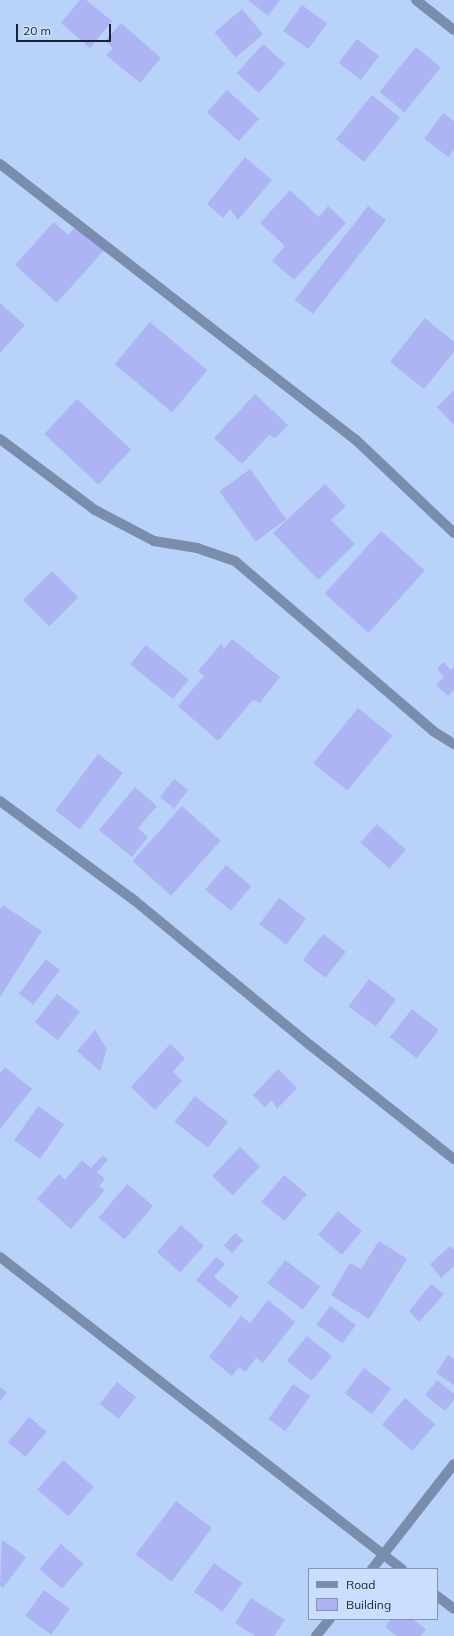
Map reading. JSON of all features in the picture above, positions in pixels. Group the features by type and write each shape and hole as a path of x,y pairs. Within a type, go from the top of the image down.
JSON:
{"street":[{"path":"416,0 454,30"},
{"path":"0,164 356,440 454,533"},
{"path":"0,438 95,510 154,541 197,548 235,561 433,731 454,744"},
{"path":"0,801 134,900 310,1045 454,1159"},
{"path":"0,1257 401,1568"},
{"path":"373,1568 454,1464"},
{"path":"438,1597 454,1609"},
{"path":"316,1636 329,1620"}],"building":[{"path":"80,0 86,0 112,21 90,48 61,23"},
{"path":"248,0 280,0 268,16"},
{"path":"302,5 327,23 308,49 283,31"},
{"path":"242,9 263,34 236,57 214,32"},
{"path":"121,23 161,58 140,83 106,55 113,48 105,41"},
{"path":"357,39 379,56 361,80 339,63"},
{"path":"263,44 285,64 259,93 237,73"},
{"path":"416,47 441,67 404,112 379,92"},
{"path":"227,90 259,119 239,141 207,112"},
{"path":"372,95 400,118 364,162 336,139"},
{"path":"443,113 454,121 454,149 449,157 424,139"},
{"path":"245,157 272,180 238,220 230,209 223,218 207,204"},
{"path":"290,190 319,217 328,206 346,223 294,280 272,261 285,246 260,223"},
{"path":"368,206 386,220 313,314 295,300"},
{"path":"54,222 68,235 79,223 106,248 57,303 15,265"},
{"path":"0,303 25,325 0,353"},
{"path":"425,318 454,342 454,352 424,389 390,362"},
{"path":"150,322 207,370 172,412 115,364"},
{"path":"454,390 454,425 437,407"},
{"path":"255,394 288,425 275,438 269,435 242,464 214,438"},
{"path":"77,399 131,449 98,485 44,434"},
{"path":"250,469 286,519 256,541 219,491"},
{"path":"325,484 346,506 331,520 355,544 318,580 273,533"},
{"path":"381,531 425,570 369,633 325,593"},
{"path":"52,571 78,597 49,626 23,600"},
{"path":"232,639 280,677 260,703 253,700 218,741 178,706 204,676 198,671 221,644 224,649"},
{"path":"146,645 189,680 173,699 130,664"},
{"path":"443,662 451,670 454,667 454,690 448,696 436,685 444,677 437,669"},
{"path":"358,708 392,736 348,791 313,763"},
{"path":"98,754 123,773 80,829 55,811"},
{"path":"174,779 188,790 174,808 160,797"},
{"path":"135,787 157,806 138,828 148,837 132,857 99,830"},
{"path":"182,806 221,841 171,896 132,861"},
{"path":"377,824 406,850 389,869 360,843"},
{"path":"226,865 251,886 231,911 205,890"},
{"path":"279,898 306,918 286,945 259,924"},
{"path":"3,905 42,931 0,997 0,910"},
{"path":"323,934 346,952 326,978 303,960"},
{"path":"46,959 60,970 33,1005 19,994"},
{"path":"369,979 396,999 376,1027 349,1006"},
{"path":"57,994 80,1012 58,1040 35,1022"},
{"path":"412,1009 439,1030 417,1058 390,1037"},
{"path":"95,1030 107,1049 100,1071 77,1051"},
{"path":"170,1044 185,1058 173,1072 182,1081 155,1110 131,1087"},
{"path":"5,1067 32,1089 0,1129 0,1073"},
{"path":"278,1069 297,1088 277,1109 272,1100 265,1107 253,1095"},
{"path":"195,1096 228,1122 208,1148 175,1122"},
{"path":"38,1106 64,1124 40,1159 14,1140"},
{"path":"240,1147 260,1166 232,1195 212,1176"},
{"path":"103,1155 108,1160 97,1172 105,1179 99,1186 105,1190 71,1229 37,1199 59,1174 65,1180 82,1160 91,1168"},
{"path":"284,1175 307,1194 284,1221 262,1202"},
{"path":"127,1184 153,1206 125,1240 99,1218"},
{"path":"338,1211 362,1231 342,1255 318,1235"},
{"path":"181,1225 204,1246 180,1272 157,1252"},
{"path":"235,1233 243,1240 232,1253 224,1246"},
{"path":"379,1241 407,1259 369,1319 331,1295 350,1263 361,1269"},
{"path":"450,1246 454,1250 454,1266 441,1278 430,1264"},
{"path":"216,1257 225,1264 214,1277 239,1297 230,1308 196,1280"},
{"path":"285,1260 320,1286 303,1310 268,1283"},
{"path":"431,1284 444,1294 419,1322 409,1311"},
{"path":"268,1300 295,1322 263,1363 256,1358 245,1372 239,1367 232,1376 209,1357 241,1316 250,1323"},
{"path":"330,1306 356,1325 342,1343 316,1325"},
{"path":"307,1336 332,1356 312,1381 287,1361"},
{"path":"448,1355 454,1359 454,1385 436,1373"},
{"path":"364,1368 391,1388 372,1414 345,1394"},
{"path":"437,1380 454,1394 454,1400 445,1411 425,1395"},
{"path":"117,1382 136,1397 119,1419 100,1404"},
{"path":"293,1384 310,1396 286,1431 268,1419"},
{"path":"0,1387 7,1392 0,1401"},
{"path":"405,1398 435,1424 412,1451 382,1424"},
{"path":"29,1417 47,1432 25,1457 8,1442"},
{"path":"63,1460 94,1487 68,1516 37,1489"},
{"path":"176,1501 212,1528 172,1582 136,1555"},
{"path":"2,1540 26,1557 3,1588 0,1586"},
{"path":"61,1544 84,1564 62,1589 39,1569"},
{"path":"214,1563 243,1583 223,1612 194,1592"},
{"path":"44,1590 70,1609 51,1635 25,1616"},
{"path":"251,1598 285,1620 274,1636 255,1636 235,1623"},
{"path":"390,1620 413,1620 426,1629 421,1636 397,1636 385,1627"}]}
